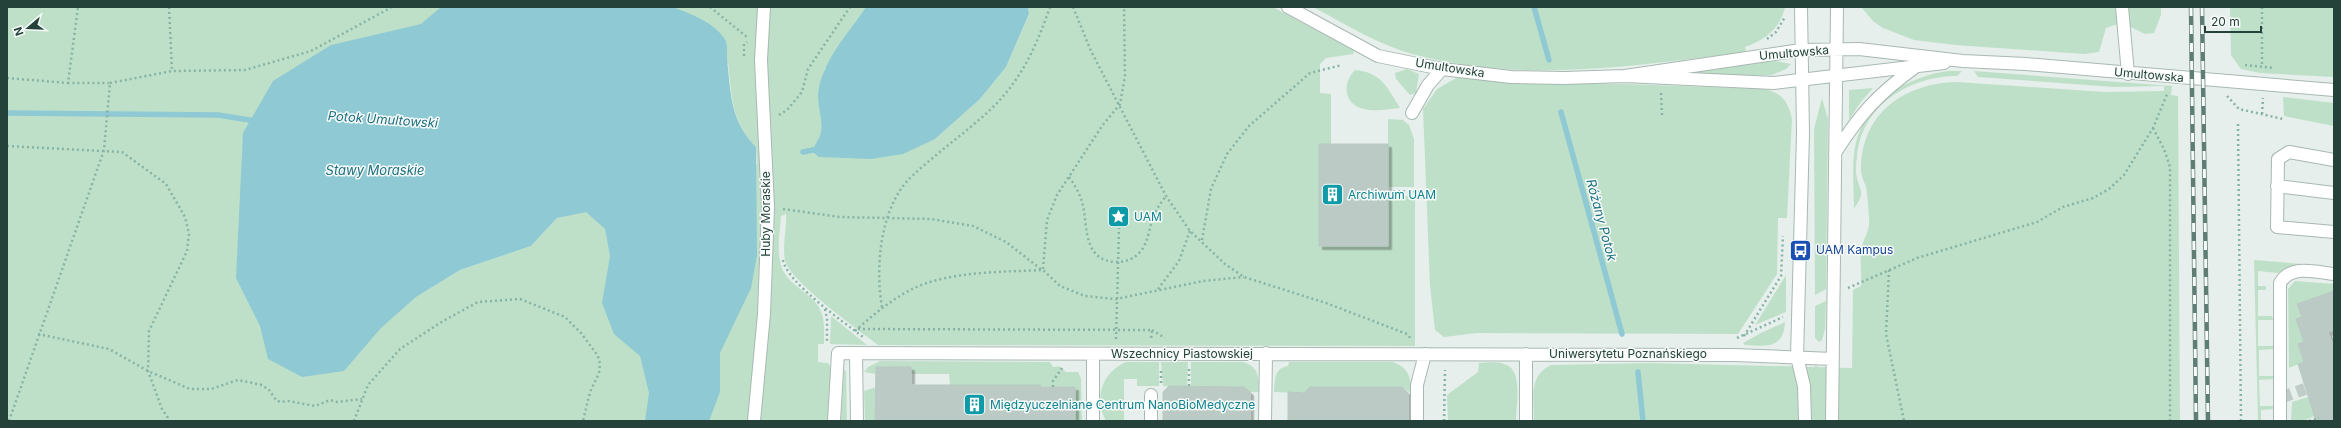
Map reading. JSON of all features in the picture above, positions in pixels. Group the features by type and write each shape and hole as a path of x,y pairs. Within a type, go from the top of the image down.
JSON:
{"street":[{"name":"Huby Moraskie","path":"754,421 764,314 768,207 761,60 764,7"},
{"name":"Umultowska","path":"1288,7 1378,56 1442,69 1518,77 1564,78 1625,76 1802,50 1860,50 1963,61 2334,90"},
{"path":"1801,7 1803,133 1797,357 1804,386 1805,421"},
{"path":"1832,421 1835,294 1837,7"},
{"path":"2122,7 2128,74"},
{"name":"Umultowska","path":"1625,76 1661,79 1774,83 1915,68 1963,61"},
{"path":"1835,153 1866,108 1886,88 1915,68"},
{"path":"1412,113 1428,85 1442,69"},
{"path":"2334,160 2289,152 2278,159 2277,227 2334,232"},
{"path":"2278,186 2334,194"},
{"path":"2280,421 2280,283 2288,273 2295,271 2334,274"},
{"path":"834,421 838,353"},
{"name":"Wszechnicy Piastowskiej","path":"838,353 1526,354"},
{"path":"856,353 857,421"},
{"path":"1265,421 1266,353"},
{"path":"1093,354 1093,421"},
{"path":"1417,421 1417,385 1425,354"},
{"path":"1526,354 1526,421"},
{"name":"Uniwersytetu Poznańskiego","path":"1526,354 1797,357 1833,359"},
{"path":"1151,395 1151,421"}],"path":[{"path":"68,83 78,7"},
{"path":"169,7 172,71"},
{"path":"7,78 68,83 110,83 172,71 245,70 304,53 392,7"},
{"path":"710,7 750,39"},
{"path":"765,124 787,110 802,92 808,69 850,7"},
{"path":"882,307 878,264 888,217 897,196 910,179 990,110 1008,90 1025,67 1037,45 1050,7"},
{"path":"1073,7 1091,51 1120,104 1166,196 1190,231 1225,264 1244,277 1326,303 1407,334 1425,354"},
{"path":"1043,270 1047,220 1057,195 1102,126 1120,104 1124,76 1124,7"},
{"path":"2262,7 2262,66"},
{"path":"1763,42 1776,32 1787,14"},
{"path":"1202,241 1211,189 1227,154 1249,126 1310,73 1342,65"},
{"path":"1661,79 1662,115"},
{"path":"9,421 38,334 104,150 110,83"},
{"path":"1835,294 1889,270 1931,254 2037,222 2063,207 2093,198 2108,189 2124,175 2153,128 2169,89"},
{"path":"2225,94 2239,110 2283,119"},
{"path":"2262,114 2263,95"},
{"path":"2238,124 2241,421"},
{"path":"2153,128 2164,149 2170,167 2170,421"},
{"path":"7,146 122,152 166,184 186,217 189,234 187,251 149,331 148,371 162,409 170,421"},
{"path":"1069,177 1077,187 1081,200 1089,244 1100,257 1110,261 1118,262 1133,258 1141,251 1145,245 1156,209 1166,196"},
{"path":"1388,192 1419,192"},
{"path":"768,207 840,217 931,219 973,226 1006,242 1043,270 1060,286 1085,296 1116,299 1158,289 1244,277"},
{"path":"783,214 784,209"},
{"path":"1116,329 1119,228"},
{"path":"1158,289 1180,260 1190,231"},
{"path":"1743,336 1781,276 1783,236"},
{"path":"782,255 784,266 796,282 824,308 856,330 870,342 873,353"},
{"path":"856,330 882,307 913,289 946,279 989,272 1043,270"},
{"path":"1889,270 1886,334 1904,421"},
{"path":"354,421 368,385 400,349 443,321 478,302 520,299 565,317 582,333 598,356 600,364 599,372 590,392 583,421"},
{"path":"824,308 827,319 828,352 838,353"},
{"path":"1732,338 1743,336 1798,311"},
{"path":"856,330 1152,330 1161,390 1151,395"},
{"path":"38,334 109,349 148,371 190,389 211,389 238,380 262,385 269,390 276,400 280,402 288,401 315,406 330,400 337,402 362,399"},
{"path":"1444,421 1445,353"},
{"path":"1053,387 1053,381 1062,367"},
{"path":"2310,421 2319,418"}],"green space":[{"path":"7,7 866,7 824,70 874,147 935,139 980,99 1006,67 1029,15 1028,7 1273,7 1354,51 1353,54 1326,58 1320,64 1320,93 1331,94 1331,144 1319,144 1319,246 1388,196 1415,196 1415,346 878,345 826,305 789,269 784,254 786,214 781,216 779,242 780,262 785,275 814,301 822,314 824,325 824,344 818,344 818,362 828,363 833,372 829,421 7,421","holes":["728,63 734,108 742,128 756,147 757,164 557,218 531,246 460,270 416,297"]},
{"path":"1313,7 1785,7 1783,15 1771,33 1759,41 1745,47 1746,52 1620,67 1579,70 1537,70 1496,68 1454,63 1412,54 1386,45"},
{"path":"1861,7 2161,7 2161,15 2154,33 2145,34 2127,25 2118,25 2106,28 2099,52 2084,54 1955,45 1914,40 1883,28 1874,22"},
{"path":"2230,7 2334,7 2334,77 2260,73 2241,69 2231,55"},
{"path":"1770,60 1791,64 1786,69 1772,75 1676,76 1662,74"},
{"path":"1407,69 1419,74 1416,93 1410,95 1396,79 1395,73"},
{"path":"1355,70 1364,71 1371,74 1383,82 1400,108 1369,110 1361,108 1350,101 1347,95 1347,83"},
{"path":"1948,71 1962,71 1957,76 1939,77 1922,81 1905,88 1890,97 1878,109 1868,123 1860,139 1857,157 1856,173 1861,196 1854,209 1854,150 1862,127 1870,114 1892,93 1905,85 1919,78"},
{"path":"1974,71 2172,86 2171,95 2178,96 2180,421 1534,421 1533,396 1536,381 1539,375 1551,365 1649,363 1815,367 1815,365 1818,367 1852,368 1853,290 1861,286 1861,251 1869,222 1867,191 1861,172 1863,150 1869,132 1878,117 1890,105 1904,95 1920,88 1957,82 2105,92 2164,91 2164,86 2114,87 1978,77"},
{"path":"1458,77 1511,83 1626,84 1764,89 1780,96 1786,103 1792,119 1787,218 1778,218 1777,274 1738,334 1477,333 1444,337 1435,330 1430,286 1423,109 1437,89"},
{"path":"1873,88 1860,103 1849,120 1849,90"},
{"path":"2283,97 2334,103 2334,126 2284,116"},
{"path":"1822,98 1828,119 1826,289 1815,295 1814,129"},
{"path":"1388,119 1403,120 1409,125 1414,139 1414,187 1388,187"},
{"path":"2254,260 2302,264 2293,265 2278,273 2258,271 2258,286 2266,286 2266,290 2258,290 2258,316 2272,316 2273,320 2258,320 2258,346 2273,346 2273,349 2259,350 2259,376 2273,376 2274,379 2259,380 2260,406 2275,406 2275,409 2261,410 2261,421 2258,421"},
{"path":"1786,275 1786,312 1755,325"},
{"path":"2295,281 2334,284 2334,291 2297,304 2302,317 2304,342 2298,344 2304,362 2289,368 2288,289"},
{"path":"1826,301 1825,329 1822,340 1819,342 1815,338 1815,306"},
{"path":"831,316 867,345 830,344"},
{"path":"1785,322 1784,331 1781,337 1772,344 1745,345 1743,343 1761,333"},
{"path":"880,361 1050,362 1053,367 1059,366 1066,372 1078,372 1081,378 1082,421 1075,421 1075,387 950,385 949,374 911,374 911,367 876,367 876,374 864,372 868,367"},
{"path":"1126,362 1159,362 1159,386 1137,386 1137,379 1124,379 1124,421 1106,421 1102,412 1101,404 1100,395 1102,387 1111,373 1117,367"},
{"path":"1161,362 1188,362 1187,387 1163,386"},
{"path":"1191,362 1243,362 1248,364 1257,373 1259,392 1250,392 1244,387 1191,386"},
{"path":"1289,362 1393,362 1406,370 1410,378 1411,393 1402,387 1310,387 1304,393 1274,392 1276,375 1280,369 1288,366"},
{"path":"1479,363 1501,363 1510,367 1514,373 1518,388 1516,421 1448,421 1447,395 1478,372"},
{"path":"846,370 847,421 841,421 844,371"},
{"path":"876,387 875,421 865,421 864,391"},
{"path":"2308,397 2312,407 2318,415 2302,421 2291,421 2292,402"}],"water":[{"name":"Stawy Moraskie","path":"441,7 673,7 708,23 724,38 727,45 731,96 736,117 747,137 756,147 757,255 751,288 720,353 720,392 709,421 645,421 649,393 640,356 614,334 602,303 610,256 605,229 586,212 557,218 531,246 460,270 416,297 381,328 344,371 302,377 268,359 260,326 236,278 243,133 273,81 331,45 421,24"},
{"path":"866,7 1028,7 1029,14 1006,67 980,99 935,139 903,154 871,159 819,157 813,152 821,132 818,96 820,84 829,60"}],"building":[{"name":"Archiwum UAM","path":"1319,144 1388,144 1388,246 1319,246"},
{"path":"2334,291 2334,330 2328,332 2334,348 2334,421 2316,421 2298,364 2304,362 2298,344 2304,342 2296,319 2302,317 2297,304"},
{"name":"Międzyuczelniane Centrum NanoBioMedyczne","path":"876,367 911,367 911,385 1040,385 1041,387 1075,387 1075,421 875,421"},
{"path":"1169,386 1244,387 1250,392 1250,421 1163,421 1163,392"},
{"path":"1310,387 1402,387 1408,393 1408,421 1288,421 1288,392 1304,393"}],"waterway":[{"name":"Różany Potok","path":"1534,7 1549,60"},
{"name":"Różany Potok","path":"1561,112 1622,334"},
{"name":"Potok Umultowski","path":"7,113 218,115 256,121"},
{"name":"Potok Umultowski","path":"803,152 818,149"},
{"name":"Różany Potok","path":"1638,372 1643,421"}],"tunnel":[{"path":"2280,398 2305,389"}],"railway":[{"path":"2191,7 2196,421"},
{"path":"2202,7 2208,421"}],"place":[{"name":"Archiwum UAM","path":"1332,195"},
{"name":"UAM","path":"1119,217"},
{"name":"UAM Kampus","path":"1800,250"},
{"name":"Międzyuczelniane Centrum NanoBioMedyczne","path":"975,405"}]}
